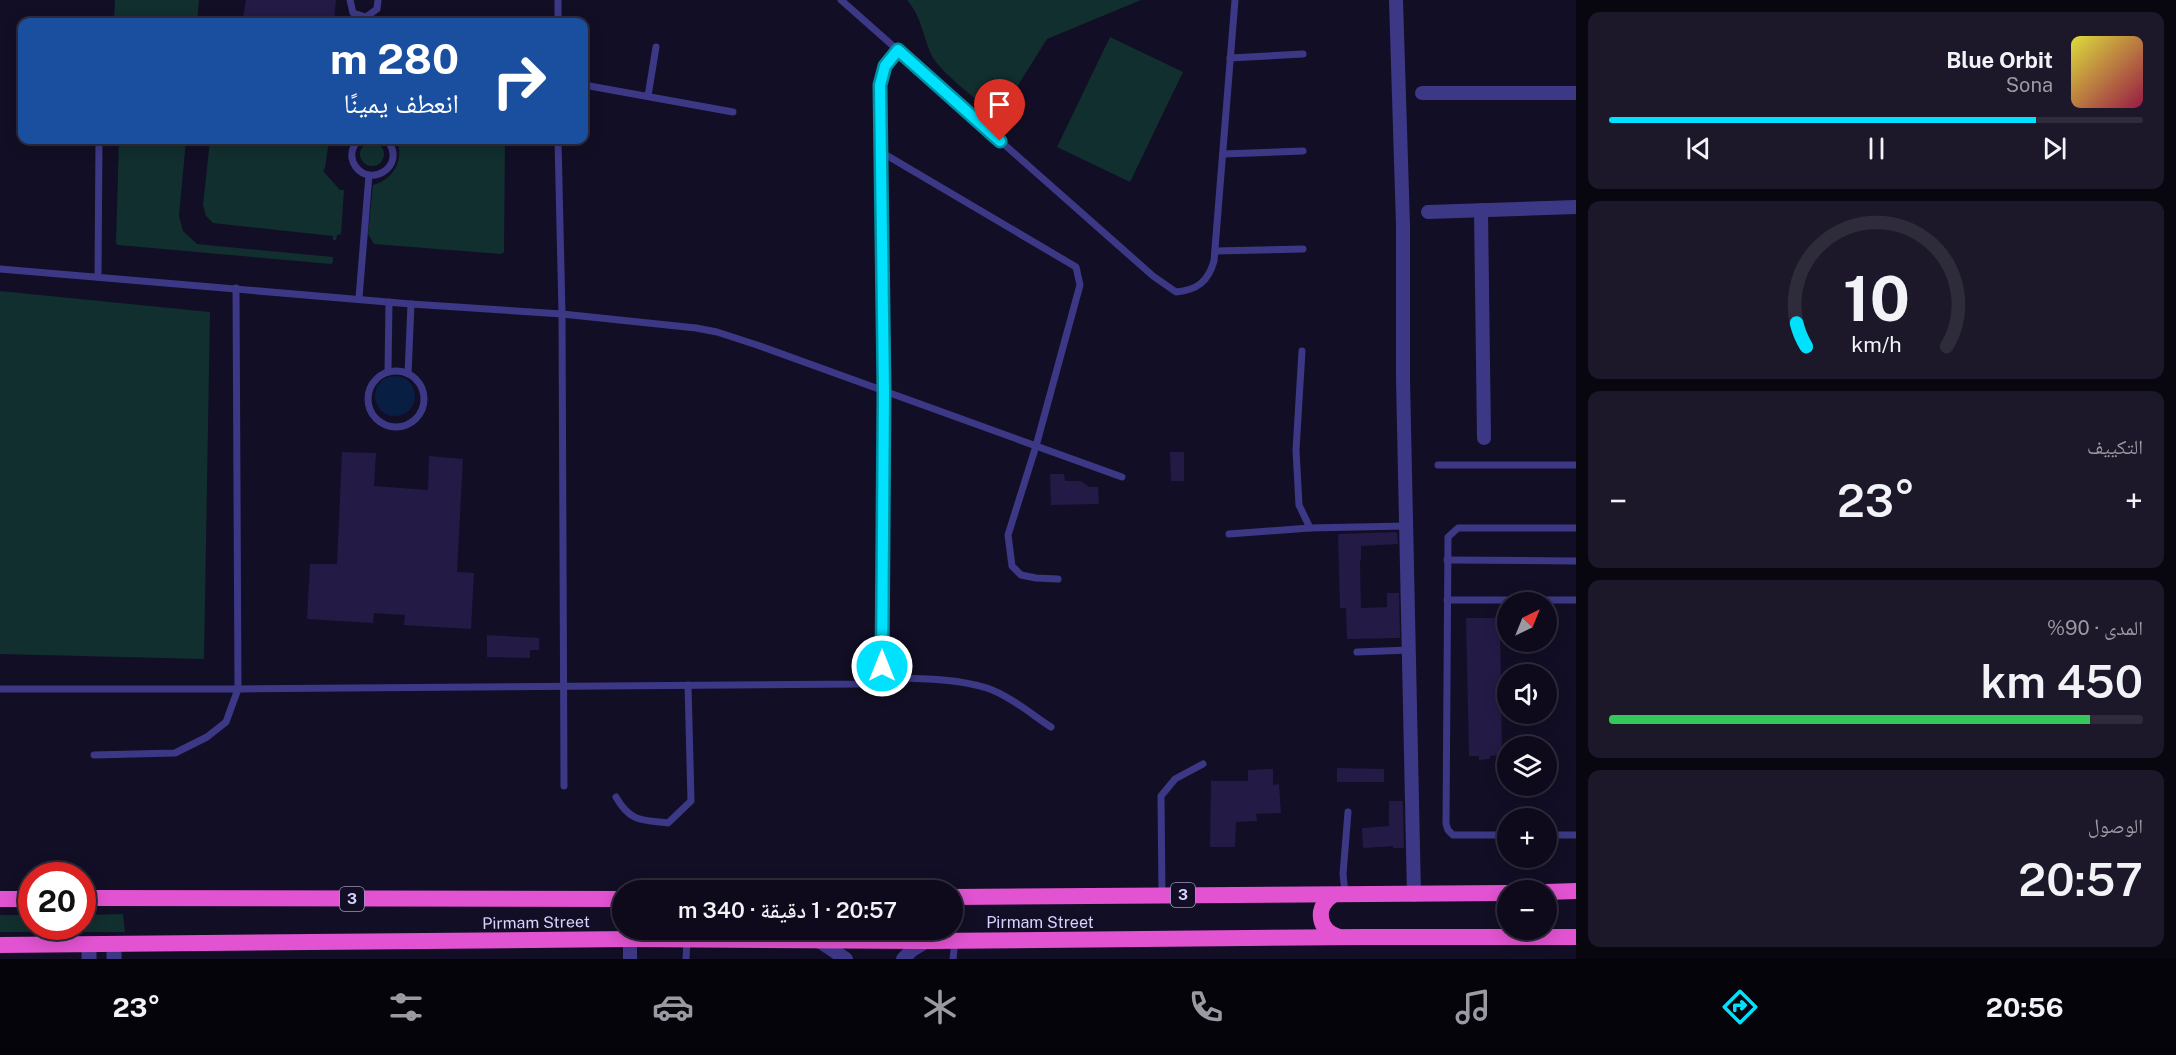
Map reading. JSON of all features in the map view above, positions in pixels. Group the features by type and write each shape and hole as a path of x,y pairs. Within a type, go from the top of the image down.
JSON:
{"highway":[{"path":"1557,892 1576,891"},
{"name":"Pirmam Street","path":"963,897 1497,893"},
{"path":"1339,895 1324,903 1320,915 1323,927 1339,937"},
{"path":"0,899 18,898"},
{"name":"Pirmam Street","path":"96,898 612,899"},
{"name":"Pirmam Street","path":"963,940 1576,937"},
{"name":"Pirmam Street","path":"0,945 114,952 612,939"},
{"name":"Pirmam Street","path":"753,940 955,940"}],"street":[{"path":"1396,0 1403,225 1402,379 1414,895"},
{"path":"1422,93 1576,93"},
{"path":"1428,212 1576,207"},
{"path":"1481,210 1484,438"},
{"path":"630,940 630,959"},
{"path":"819,941 846,959"},
{"path":"903,959 927,941"}],"lane":[{"path":"350,0 353,13 361,17 374,13 378,0"},
{"path":"558,0 558,18"},
{"path":"841,0 1166,286 1176,292 1195,288 1208,278 1214,261 1235,0"},
{"path":"648,96 656,47"},
{"path":"875,677 882,666 884,392 880,85 885,66 898,50"},
{"path":"1230,58 1303,54"},
{"path":"588,86 733,112"},
{"path":"98,277 99,144"},
{"path":"355,144 352,158 358,169 369,175 382,173 391,164 393,151 389,144"},
{"path":"558,144 562,314 564,786"},
{"path":"1223,154 1303,151"},
{"path":"881,152 1077,267 1080,285 1036,446 1008,535 1012,566 1021,575 1036,579 1058,579"},
{"path":"359,298 369,175"},
{"path":"1215,251 1303,249"},
{"path":"0,269 675,324 717,332 1122,477"},
{"path":"94,755 175,753 207,737 225,722 238,689 236,288"},
{"path":"388,372 389,302"},
{"path":"408,374 411,304"},
{"path":"1302,351 1296,450 1299,505 1310,528"},
{"path":"388,372 408,374 419,384 423,392 422,410 410,423 392,427 376,419 368,403 371,385 377,378 388,372"},
{"path":"1438,465 1576,465"},
{"path":"1229,534 1310,528 1406,526"},
{"path":"1497,835 1453,835 1447,827 1448,537 1458,528 1576,528"},
{"path":"1448,560 1576,561"},
{"path":"1447,600 1576,600"},
{"path":"1357,652 1409,650"},
{"path":"0,690 858,684 875,677 956,681 988,689 1019,705 1051,727"},
{"path":"616,797 622,808 636,820 668,823 691,801 688,685"},
{"path":"1162,895 1161,796 1175,779 1203,764"},
{"path":"1339,895 1348,812"},
{"path":"1557,835 1576,835"},
{"path":"686,959 687,940"},
{"path":"953,959 955,940"}],"green space":[{"path":"115,0 199,0 197,18 114,18"},
{"path":"907,0 1141,0 1047,39 998,117 962,88 937,63 932,56 916,14"},
{"path":"1110,37 1183,72 1130,182 1057,147"},
{"path":"119,144 186,144 179,216 183,231 197,244 333,257 333,262 331,264 116,243"},
{"path":"210,144 328,144 323,171 340,190 344,190 341,234 337,235 336,240 333,240 333,236 213,223 206,216 203,205"},
{"path":"366,144 378,144 383,149 383,159 377,165 367,165 361,159 361,149"},
{"path":"398,144 505,144 504,252 501,254 374,244 368,234 373,185 387,178 396,168"},
{"path":"0,291 210,312 204,659 0,654"},
{"path":"123,914 125,932 96,932 96,915"},
{"path":"0,915 18,915 18,932 0,932"}],"water":[{"path":"395,376 409,382 415,396 409,410 395,416 381,410 375,396 381,382"}],"building":[{"path":"246,0 336,0 334,18 243,18"},
{"path":"342,452 376,453 374,486 428,490 429,456 463,459 457,572 474,573 471,629 404,625 405,615 374,613 373,623 307,619 310,564 337,564"},
{"path":"1170,452 1184,452 1184,481 1171,481"},
{"path":"1050,474 1064,474 1065,481 1081,481 1089,487 1098,487 1099,504 1051,505"},
{"path":"1397,532 1398,544 1361,546 1361,608 1387,607 1387,593 1399,593 1400,638 1347,639 1346,608 1340,608 1338,534"},
{"path":"1466,618 1497,618 1497,652 1500,652 1501,664 1497,664 1497,724 1502,724 1502,736 1497,736 1497,755 1479,760 1479,756 1469,756"},
{"path":"487,635 539,638 539,650 530,650 530,658 487,657"},
{"path":"1337,768 1384,769 1384,782 1337,782"},
{"path":"1273,769 1273,785 1279,784 1281,813 1256,814 1257,821 1236,822 1235,847 1210,847 1211,781 1248,781 1248,770"},
{"path":"1389,801 1403,801 1404,848 1393,848 1393,846 1363,848 1362,828 1389,826"}],"route":[{"path":"882,666 884,392 880,85 885,66 898,50 1000,141"}]}
